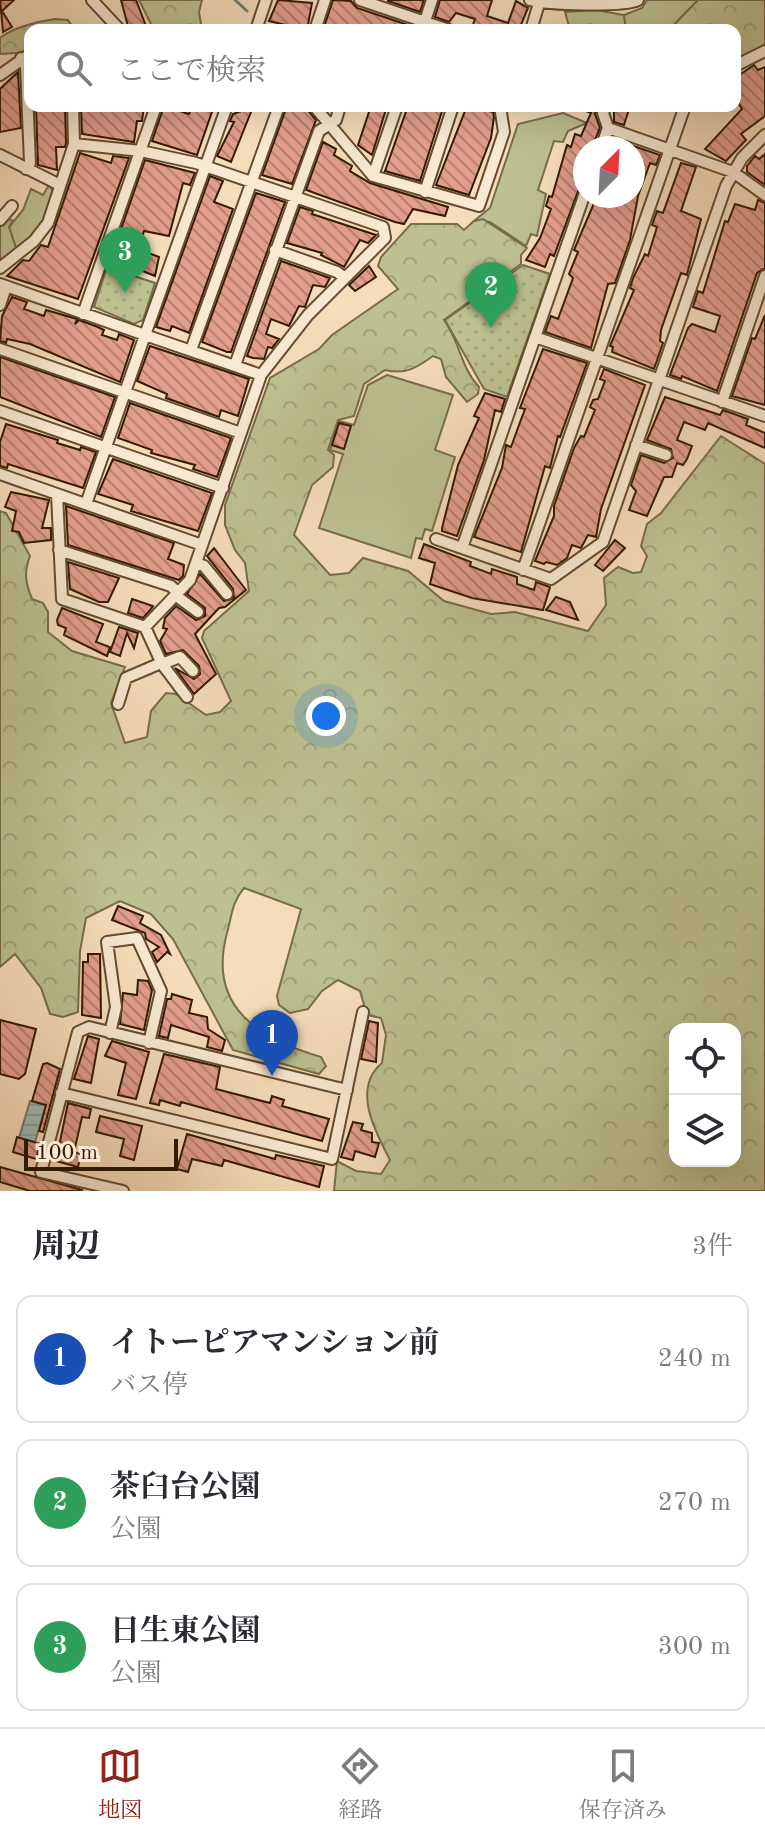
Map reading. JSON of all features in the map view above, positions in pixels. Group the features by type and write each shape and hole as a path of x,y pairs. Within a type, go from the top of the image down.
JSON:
{"street":[{"path":"92,0 114,24"},
{"path":"261,24 266,0"},
{"path":"317,24 325,0"},
{"path":"360,0 419,24"},
{"path":"425,24 432,0"},
{"path":"532,24 536,1 597,1 623,7 638,0"},
{"path":"741,63 765,51"},
{"path":"0,75 24,57"},
{"path":"26,169 30,163 28,112"},
{"path":"0,268 42,234 74,144 73,112"},
{"path":"83,314 154,112"},
{"path":"86,504 225,112"},
{"path":"191,350 277,112"},
{"path":"318,112 373,176 479,206 504,132 501,112"},
{"path":"235,365 319,131 336,120 338,112"},
{"path":"373,176 395,112"},
{"path":"425,192 451,112"},
{"path":"603,112 608,128 605,136"},
{"path":"523,570 683,112"},
{"path":"608,128 733,172 765,195"},
{"path":"436,539 551,579 603,542 733,172 765,135"},
{"path":"74,144 141,151 205,166 383,227 385,238 308,315 261,375 190,580 145,627"},
{"path":"0,155 60,185"},
{"path":"0,220 12,206"},
{"path":"462,548 580,208"},
{"path":"275,250 337,272 345,278"},
{"path":"722,402 765,276"},
{"path":"0,305 3,286 261,375"},
{"path":"535,337 765,416"},
{"path":"0,349 241,433"},
{"path":"0,411 223,488"},
{"path":"636,445 666,455"},
{"path":"0,474 202,545"},
{"path":"57,494 62,599 145,627 162,663 187,697"},
{"path":"59,550 171,586 198,612"},
{"path":"196,563 204,566 227,594"},
{"path":"118,704 126,678 179,652 193,671"},
{"path":"110,1033 116,1007 107,942 137,938 161,991 149,1043"},
{"path":"61,1093 332,1159 363,1012"},
{"path":"123,1191 41,1172 78,1032 89,1027 347,1090"}],"green space":[{"path":"139,0 202,0 199,12 201,24 151,24"},
{"path":"647,0 698,0 675,24 624,24 624,15 642,8"},
{"path":"698,0 765,0 765,45 741,57 741,24 675,24"},
{"path":"596,10 624,15 625,24 568,24 565,12"},
{"path":"55,19 68,20 71,24 34,24"},
{"path":"24,27 24,52 0,54 0,38"},
{"path":"563,113 587,123 568,131 563,142 554,141 538,190 546,194 537,236 531,234 526,246 490,222 474,221 490,208 518,124"},
{"path":"49,185 54,192 41,228 17,251 9,227 23,210 31,189 43,195"},
{"path":"7,218 13,221 9,227 17,251 0,263 0,225"},
{"path":"483,219 527,248 521,255 521,264 444,320 468,372 479,387 478,394 467,402 446,377 441,359 433,356 410,369 399,372 385,370 364,384 354,416 338,420 328,450 334,455 333,467 312,485 294,535 330,575 349,573 363,558 408,571 444,601 491,614 515,612 588,631 606,605 604,578 618,567 633,573 641,572 647,556 641,546 647,524 661,513 721,436 765,464 765,1191 334,1191 337,1161 356,1171 381,1174 390,1160 373,1124 367,1098 368,1085 382,1063 386,1035 381,1018 367,1015 360,991 338,980 322,991 308,1009 290,1013 279,1005 277,996 301,909 244,888 233,909 223,959 224,981 231,1000 258,1029 321,1057 326,1066 319,1074 233,1050 173,939 151,914 120,901 86,918 80,951 78,1012 63,1017 50,1014 41,988 15,954 0,967 0,511 6,513 30,556 26,572 28,587 32,599 43,603 48,612 48,632 72,651 125,667 111,703 125,743 147,737 151,711 166,693 176,694 206,715 220,712 231,701 202,638 204,631 249,591 245,563 235,550 225,525 225,505 270,378 319,349 332,335 398,289 378,266 381,257 411,224 457,224 464,230 474,221"},
{"path":"523,265 550,274 507,397 484,389 445,320"},
{"path":"107,267 155,283 143,320 134,324 94,307"},
{"path":"387,375 453,395 435,450 455,457 432,531 425,529 422,539 416,538 411,558 319,528 343,454 330,450 339,421 354,425 368,385"}],"water":[{"path":"30,1101 46,1105 35,1142 19,1138"}],"building":[{"path":"0,0 14,0 2,11 12,27 3,32"},
{"path":"121,0 136,0 145,24 127,24"},
{"path":"278,0 312,3 308,24 269,21"},
{"path":"333,0 351,1 357,8 405,24 325,24"},
{"path":"388,0 424,0 420,12 388,1"},
{"path":"440,0 492,0 487,16 508,23 516,1 528,8 521,24 473,24 475,19 456,13 449,22 435,17"},
{"path":"754,65 758,70 765,67 765,116 741,134 746,140 726,161 705,149 741,112 741,74"},
{"path":"18,72 21,128 0,132 0,89"},
{"path":"36,112 65,112 66,143 65,147 56,147 57,170 38,165"},
{"path":"81,112 143,112 142,121 137,121 134,142 82,134"},
{"path":"162,112 212,112 197,155 152,141"},
{"path":"251,112 231,162 217,156 234,122 230,121 233,114"},
{"path":"285,112 309,112 316,120 292,184 262,175"},
{"path":"369,112 385,112 372,155 358,145"},
{"path":"406,112 442,112 420,181 385,171"},
{"path":"465,112 493,112 491,138 469,195 436,185"},
{"path":"589,112 596,112 600,128 597,136 581,136 591,113"},
{"path":"614,112 628,112 624,125 614,122"},
{"path":"573,140 573,205 554,256 550,254 545,267 526,260 540,238 551,209 546,206 549,196 552,197 567,145 571,147"},
{"path":"323,142 336,149 334,155 352,166 350,171 370,183 448,207 445,216 413,209 404,224 306,190"},
{"path":"645,150 660,155 656,165 650,163 645,177"},
{"path":"80,153 111,163 113,156 129,158 78,299 7,276 23,260 29,261 41,245 48,247"},
{"path":"765,154 765,185 747,172 747,166 755,156 759,159"},
{"path":"145,160 195,173 190,185 183,183 169,236 144,231 138,249 159,257 155,276 111,258"},
{"path":"681,163 696,167 681,211 701,219 687,275 681,273 661,330 660,341 663,343 654,369 612,352 613,347 610,346 634,290 630,288 633,278 645,254 648,256 657,227 652,225 657,211 663,213"},
{"path":"210,176 223,181 214,202 233,209 189,333 172,326 170,331 156,327"},
{"path":"256,193 285,202 231,352 227,352 202,342"},
{"path":"758,200 765,203 765,268 757,273 717,391 682,376 681,379 670,375 692,324 715,332 720,316 693,307 698,291 703,293 725,221 728,222 735,204 755,210"},
{"path":"300,207 313,211 312,214 376,235 368,243 360,240 344,267 322,253 287,243"},
{"path":"592,208 636,208 630,240 615,283 608,284 591,348 545,332 551,316 558,319 573,278 569,274 578,252 574,250"},
{"path":"281,261 330,278 325,287 313,285 305,307 299,306 289,326 271,319 266,334 279,339 272,348 268,347 264,359 253,358 247,356"},
{"path":"369,266 376,277 355,291 349,285"},
{"path":"12,297 27,302 24,309 44,316 46,310 77,319 75,324 79,320 98,327 104,330 102,335 117,340 119,334 134,340 120,382 30,344 7,339 6,343 0,341 2,316"},
{"path":"765,315 765,405 732,396 752,338 755,339"},
{"path":"150,346 249,379 238,416 221,410 219,417 166,398 167,394 137,381"},
{"path":"543,349 587,363 558,436 550,468 545,466 521,552 474,537 502,468 506,445 511,447 525,409 520,408"},
{"path":"0,357 115,397 101,437 0,397"},
{"path":"604,369 645,385 601,509 596,537 588,535 581,548 572,545 567,558 557,565 535,561 554,516 554,506 574,448 581,436 584,437 595,410 590,407 593,400 598,399 605,381 600,379"},
{"path":"485,393 505,399 501,412 495,410 484,460 457,536 442,531 442,528 458,465 479,418 474,416"},
{"path":"665,397 720,415 723,410 748,419 746,425 765,433 765,448 708,423 705,430 684,422 677,440 692,446 687,459 683,465 677,463 672,477 664,477 647,516 629,510 636,491 631,485 641,455 664,463 673,458 671,449 647,440"},
{"path":"130,403 231,438 217,477 193,469 195,465 151,453 152,450 118,438"},
{"path":"339,423 351,426 344,449 332,445"},
{"path":"6,424 58,440 57,443 96,452 83,488 8,464 7,468 0,466 0,442"},
{"path":"113,459 212,493 198,531 131,511 133,505 98,494"},
{"path":"11,492 49,500 42,528 51,528 51,540 24,543 19,532 12,531 16,511 5,507"},
{"path":"66,506 174,543 168,559 184,565 183,576 179,580 68,545"},
{"path":"615,540 625,548 603,571 595,565"},
{"path":"424,544 471,562 470,566 491,574 492,569 517,577 517,584 534,590 536,582 550,587 543,610 472,598 430,584 435,563 419,558"},
{"path":"214,548 246,590 225,607 219,608 195,634 216,674 194,694 175,668 194,679 200,674 199,666 183,650 166,654 160,641 167,629 163,628 165,618 176,606 196,620 205,616 205,608 187,594 200,574 224,601 234,598 233,589 207,556"},
{"path":"68,562 119,578 108,602 99,602 70,589"},
{"path":"556,597 570,602 578,620 546,610"},
{"path":"132,599 153,606 143,618 128,613"},
{"path":"62,608 103,624 96,642 110,647 107,656 64,635 66,628 58,625 57,620"},
{"path":"119,627 138,633 134,648 127,633 120,656 110,652"},
{"path":"118,906 143,916 140,923 161,935 170,954 167,952 157,962 152,952 159,947 146,939 145,933 112,920"},
{"path":"88,954 100,954 101,1018 82,1015 83,962 88,962"},
{"path":"138,980 148,981 152,990 144,1030 120,1024 123,993 137,995"},
{"path":"172,994 192,1000 189,1013 207,1017 208,1029 225,1040 222,1051 207,1047 209,1037 171,1025 168,1038 159,1036 167,999 171,999"},
{"path":"0,1020 36,1029 25,1074 19,1079 0,1074"},
{"path":"369,1021 378,1023 376,1062 361,1059"},
{"path":"88,1036 99,1039 91,1083 74,1079"},
{"path":"112,1041 149,1052 136,1099 118,1095 126,1063 105,1056"},
{"path":"164,1054 220,1067 216,1089 270,1103 272,1096 284,1100 282,1106 329,1119 322,1141 181,1102 180,1106 160,1100 159,1105 150,1103"},
{"path":"43,1064 60,1069 43,1132 39,1131 46,1105 32,1101"},
{"path":"68,1103 91,1109 89,1118 82,1117 74,1152 81,1154 78,1167 56,1161"},
{"path":"100,1116 142,1126 134,1160 120,1156 124,1139 96,1132"},
{"path":"353,1122 363,1124 361,1130 372,1133 372,1142 379,1143 375,1157 355,1151 353,1160 341,1157"},
{"path":"187,1134 275,1159 276,1155 324,1166 319,1187 224,1160 222,1166 192,1159 188,1172 177,1169"},
{"path":"17,1137 40,1144 36,1159 13,1152"},
{"path":"0,1167 82,1191 30,1191 0,1182"}],"waterway":[{"path":"235,0 247,11"}],"place":[{"name":"日生東公園","path":"125,293"},
{"name":"茶臼台公園","path":"491,328"},
{"name":"イトーピアマンション前","path":"272,1076"}]}
